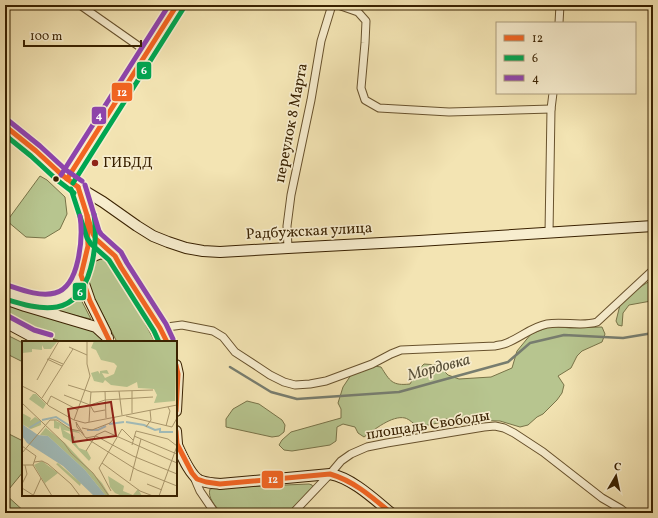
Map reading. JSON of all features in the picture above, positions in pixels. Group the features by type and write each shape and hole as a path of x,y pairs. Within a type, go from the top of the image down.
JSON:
{"main road":[{"name":"Радбужская улица","path":"67,179 104,202 153,236 186,248 203,251 220,252 419,242 653,226"},
{"path":"78,187 93,234 96,239 115,256 160,328 166,341"},
{"path":"5,292 37,300 51,301 62,298 70,292 81,274 84,263 88,246 88,218"},
{"path":"84,263 89,258 100,254 106,253 115,256"},
{"path":"81,274 90,301 109,340"},
{"path":"5,300 96,327 109,340"},
{"path":"5,322 31,336 46,341"},
{"path":"177,370 177,384"},
{"path":"177,445 192,473 198,479 206,482 220,484 330,474 338,475 360,489 391,513"}],"street":[{"path":"80,5 147,52"},
{"path":"67,179 177,5"},
{"name":"переулок 8 Марта","path":"288,248 287,226 291,195 322,41 332,5"},
{"path":"338,5 358,12 366,21 361,88 365,100 379,108 449,112 551,109"},
{"path":"559,22 560,5"},
{"path":"549,232 551,109 553,94"},
{"name":"Радбужская улица","path":"5,126 67,179"},
{"path":"160,328 182,325 213,331 223,336 236,352 270,375 284,382 295,385 310,384 326,381 372,364 402,350 495,346 504,344 532,329 547,324 590,324 597,322 653,270"},
{"name":"площадь Свободы","path":"293,513 341,461 351,454 367,447 495,426 504,428 514,433 543,452 602,498 626,513"},
{"path":"192,473 200,491 215,513"}],"green space":[{"path":"40,176 47,180 65,197 67,214 60,229 45,238 26,237 7,221"},
{"path":"103,259 114,265 154,341 116,341 86,282 89,266 98,260"},
{"path":"653,279 653,299 651,301 629,305 623,313 622,326 618,325 616,321 620,305 637,289"},
{"path":"76,290 91,319 43,308 66,301"},
{"path":"5,304 92,330 102,341 60,341 14,324 5,319"},
{"path":"551,326 570,328 602,327 605,334 602,342 582,351 577,356 571,368 558,376 564,385 562,393 543,414 528,425 520,427 500,421 446,419 438,423 418,427 410,420 400,418 383,424 364,437 358,433 355,427 343,424 337,427 336,441 330,445 292,451 284,450 279,445 291,432 341,418 341,409 338,403 343,387 351,375 374,366 381,367 392,382 399,384 410,384 419,369 424,364 438,365 448,375 459,379 491,377 512,368 517,351 531,334"},
{"path":"5,334 22,342 22,362 5,353"},
{"path":"247,401 259,404 282,420 285,425 284,432 279,436 272,437 226,427 226,419 233,409"},
{"path":"9,434 22,440 22,473 5,494 5,436"},
{"path":"309,484 313,487 311,491 289,513 221,513 212,502 209,492 210,489 216,488"},
{"path":"5,494 26,513 5,513"}],"waterway":[{"name":"Мордовка","path":"230,367 271,392 297,399 399,392 508,362 530,343 564,335 623,338 653,333"}],"transit line":[{"name":"4","path":"61,175 169,5"},
{"name":"12","path":"67,179 177,5"},
{"name":"6","path":"73,183 183,9"},
{"name":"4","path":"9,121 40,146 66,170 82,181"},
{"name":"12","path":"5,126 78,187"},
{"name":"6","path":"5,135 74,193"},
{"name":"4","path":"85,185 99,231 121,252 166,324 173,339"},
{"name":"12","path":"78,187 93,234 96,239 115,256 166,341"},
{"name":"6","path":"71,189 87,238 91,244 109,260 154,331 159,341"},
{"name":"6","path":"5,299 31,306 51,308 69,302 79,294 86,282 94,254 94,214"},
{"name":"12","path":"87,215 88,246 81,275 90,301 110,341"},
{"name":"4","path":"7,285 43,294 55,293 63,289 70,281 78,260 81,236 80,216"},
{"name":"4","path":"8,316 34,330 51,335"},
{"name":"12","path":"177,370 177,392"},
{"name":"12","path":"177,444 192,473 197,479 206,482 220,484 330,474 355,485 370,495 391,513"}],"place":[{"name":"ГИБДД","path":"95,163"}]}
